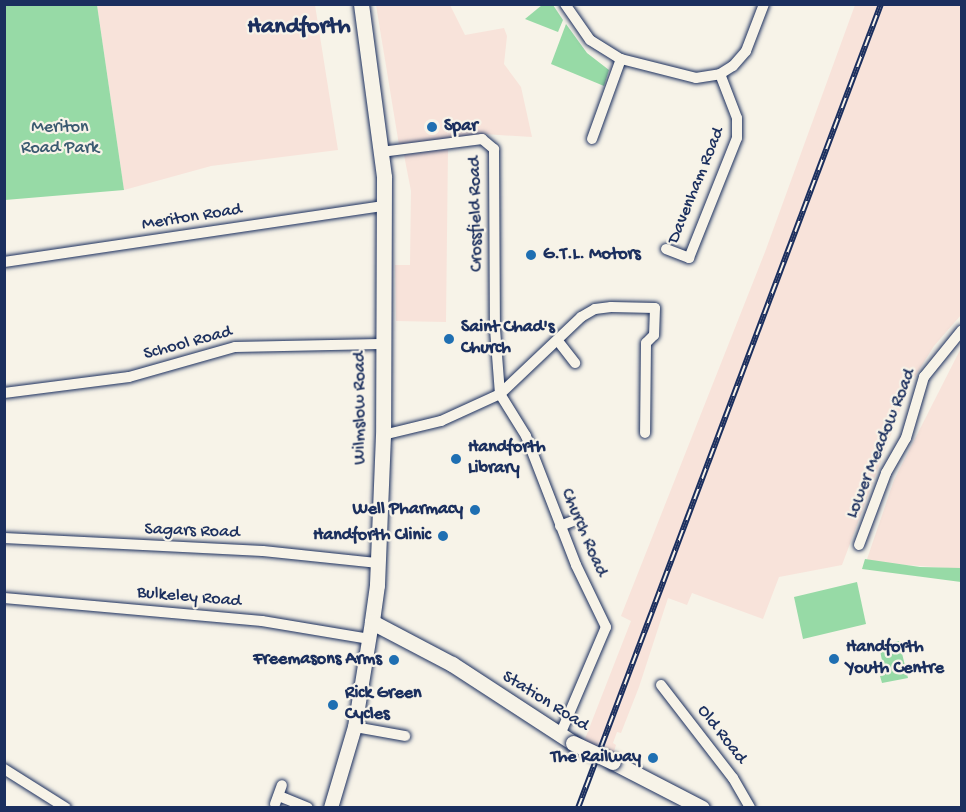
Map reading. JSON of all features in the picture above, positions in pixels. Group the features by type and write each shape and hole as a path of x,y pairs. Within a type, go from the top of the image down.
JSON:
{"main road":[{"name":"Wilmslow Road","path":"361,4 381,152 384,206 380,344 383,435 378,563 372,622"},
{"name":"Station Road","path":"372,622 452,664 566,739 696,806"}],"street":[{"path":"565,4 590,40 621,59 679,76 696,78 720,74 746,51 764,4"},
{"path":"592,139 621,59"},
{"name":"Davenham Road","path":"666,249 689,258 734,146 739,129 720,74"},
{"name":"Crossfield Road","path":"381,152 482,139 494,149 495,329 500,394"},
{"name":"Meriton Road","path":"4,262 384,206"},
{"path":"383,435 441,422 500,394 581,318 595,309 611,306 655,308 654,335 646,343 645,433"},
{"name":"Lower Meadow Road","path":"859,545 886,473 906,438 924,377 962,330"},
{"path":"558,340 575,363"},
{"name":"School Road","path":"4,393 129,377 235,347 380,344"},
{"name":"Church Road","path":"500,394 526,436 560,526 606,627 566,739"},
{"path":"560,526 573,521"},
{"name":"Sagars Road","path":"4,538 263,551 378,563"},
{"name":"Bulkeley Road","path":"4,598 262,621 370,639"},
{"name":"Wilmslow Road","path":"331,807 355,727 372,622"},
{"name":"Old Road","path":"661,685 733,778 750,807"},
{"path":"355,727 405,736"},
{"path":"4,769 66,807"},
{"path":"279,795 308,807"}],"shaded area":[{"path":"97,5 315,5 338,150 211,166 124,190"},
{"path":"376,5 450,5 465,35 504,28 507,36 504,64 521,87 532,137 484,134 399,145"},
{"path":"855,5 961,5 961,315 934,346 909,386 842,565 779,577 763,619 692,593 687,605 668,598 639,687 621,733 617,732 613,743 616,745 613,755 583,744 631,621 621,616 765,252"},
{"path":"448,149 446,322 396,321 395,265 410,265 411,191 404,155"},
{"path":"961,348 961,569 866,562 894,480"}],"green space":[{"name":"Meriton Road Park","path":"5,4 97,5 124,190 5,200"},
{"path":"542,5 553,5 563,20 558,32 525,19"},
{"path":"566,24 587,53 609,70 604,86 551,64"},
{"path":"865,559 920,567 961,568 961,582 862,569"},
{"path":"857,582 866,624 803,639 794,597"},
{"path":"899,641 908,678 882,683 880,676 885,675 879,646"}],"railway":[{"path":"578,808 881,4"}],"place":[{"name":"Spar","path":"432,127"},
{"name":"G.T.L. Motors","path":"531,255"},
{"name":"Saint Chad's Church","path":"449,339"},
{"name":"Handforth Library","path":"456,459"},
{"name":"Well Pharmacy","path":"475,510"},
{"name":"Handforth Clinic","path":"443,536"},
{"name":"Handforth Youth Centre","path":"834,659"},
{"name":"Freemasons Arms","path":"394,660"},
{"name":"Rick Green Cycles","path":"333,705"},
{"name":"The Railway","path":"653,758"}],"district":[{"name":"Handforth","path":"299,28"}]}
